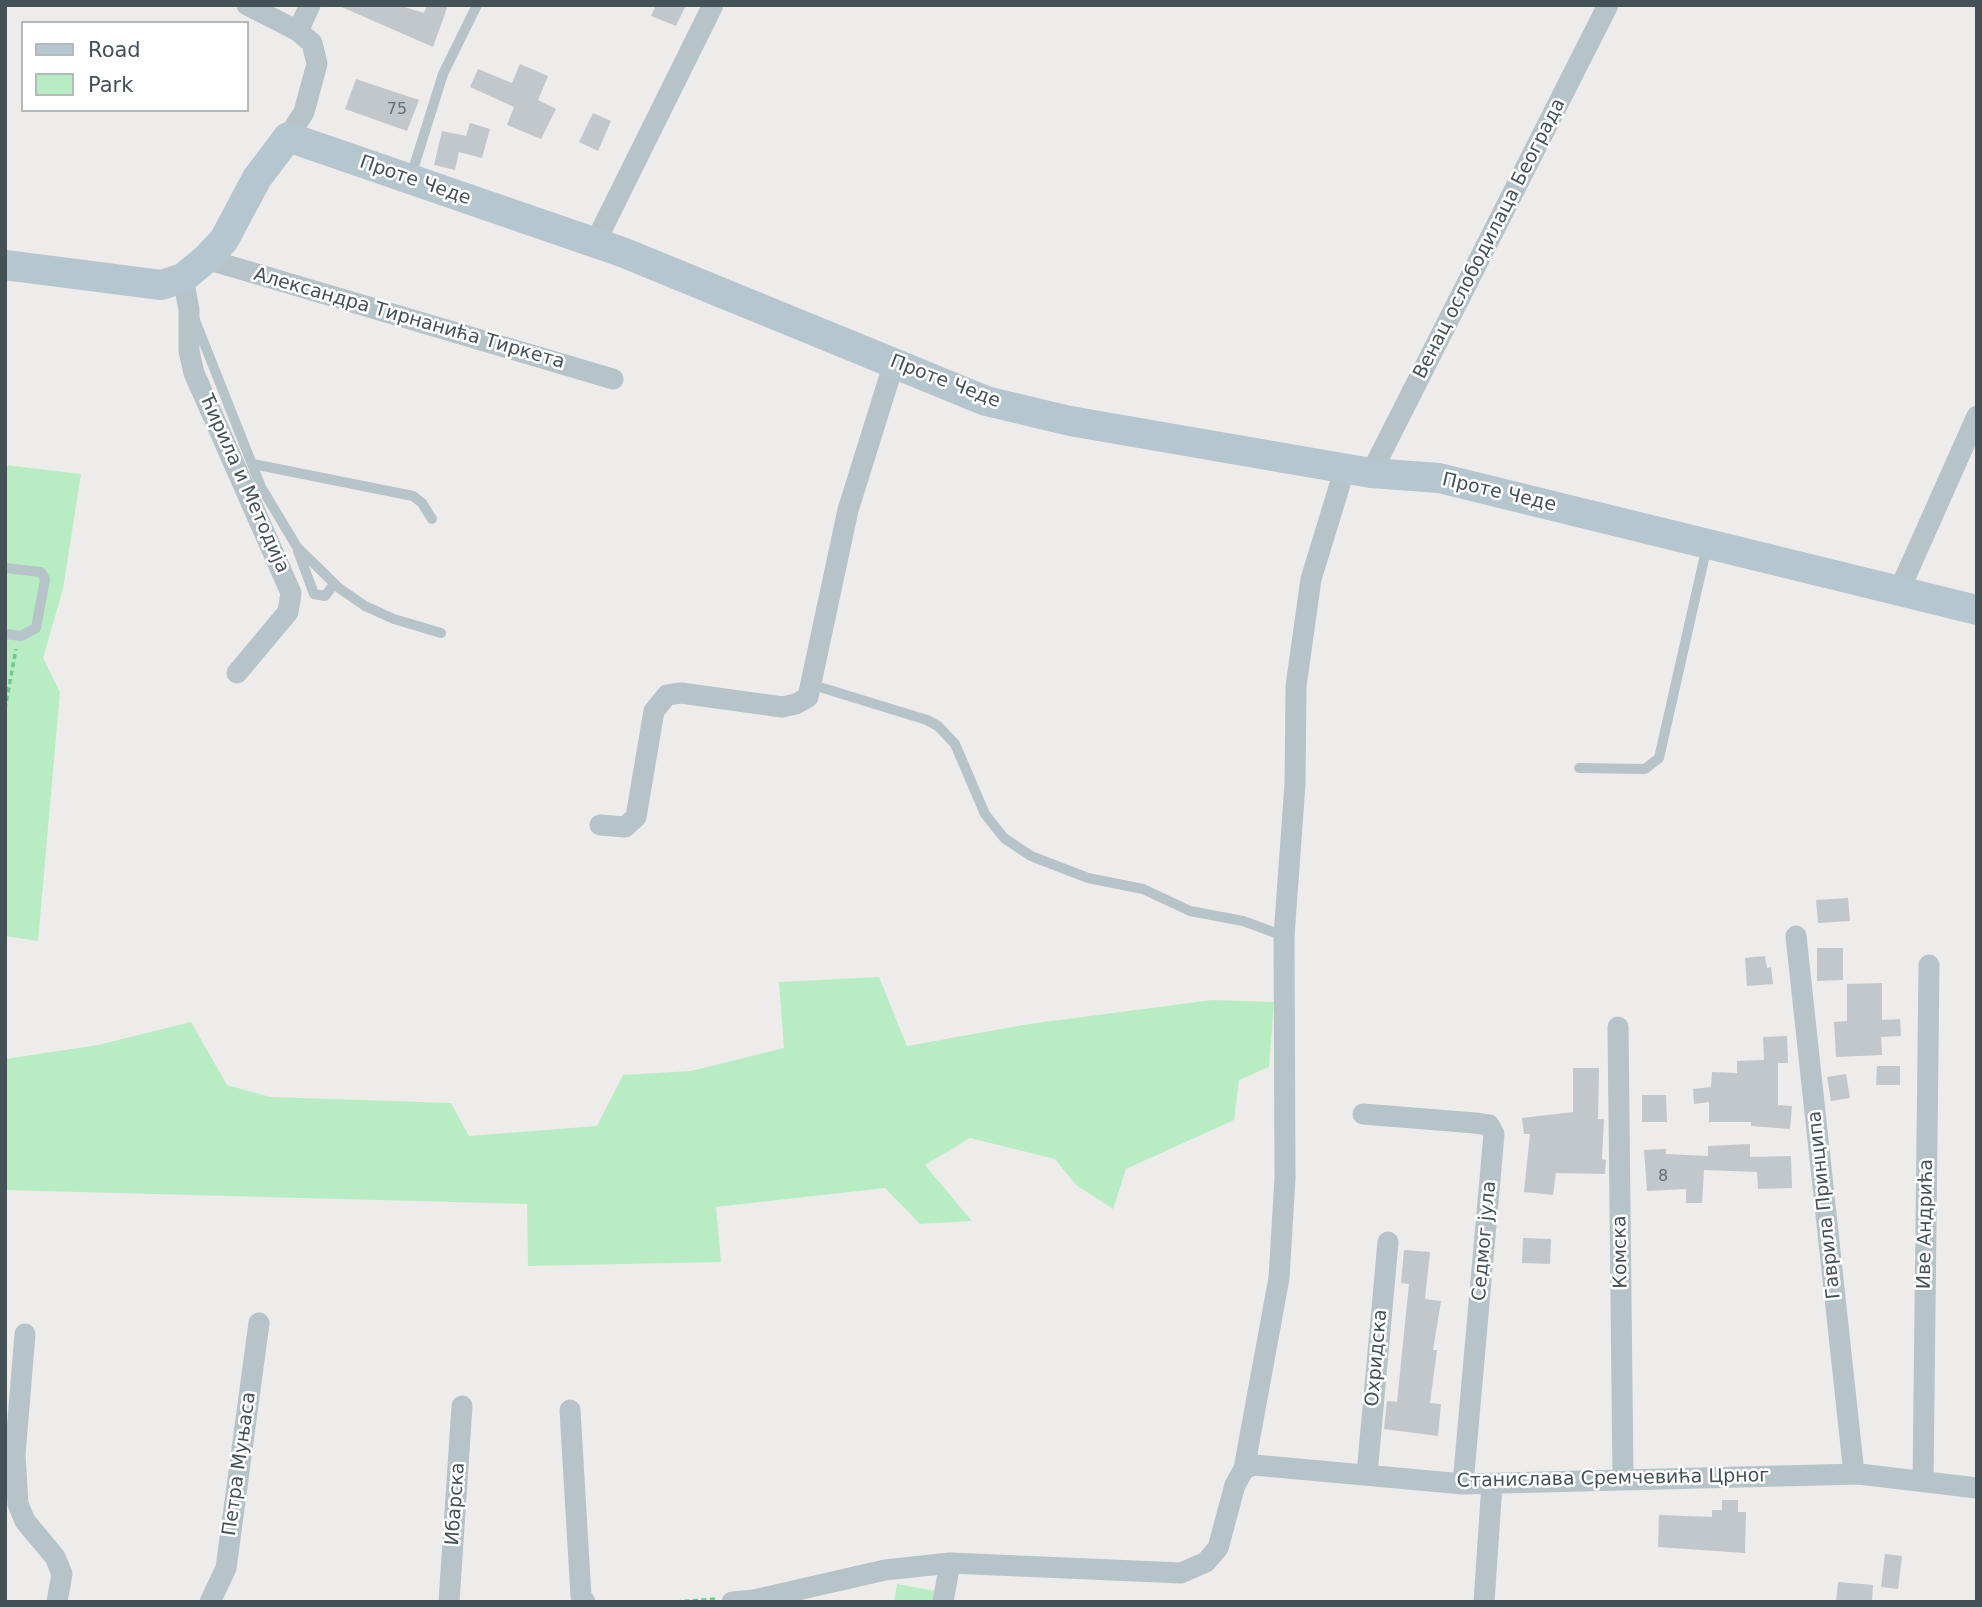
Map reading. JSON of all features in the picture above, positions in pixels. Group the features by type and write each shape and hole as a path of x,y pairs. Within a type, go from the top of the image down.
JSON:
{"street":[{"path":"5,265 161,285 195,269 223,240 271,157 304,112 317,64 312,43 298,31 247,5"},
{"path":"298,31 310,5"},
{"path":"595,243 713,5"},
{"name":"Венац ослободилаца Београда","path":"1244,1469 1279,1278 1285,1178 1282,1102 1284,936 1295,784 1296,686 1311,579 1358,471 1608,5"},
{"name":"Проте Чеде","path":"288,137 595,243 986,401 1070,421 1358,471 1439,478 1977,610"},
{"name":"Ћирила и Методија","path":"195,269 187,333 194,373 290,593 288,612 237,673"},
{"name":"Александра Тирнанића Тиркета","path":"195,269 612,379"},
{"path":"600,825 625,827 636,817 654,711 667,695 681,693 782,707 796,704 808,697 813,685 848,510 894,363"},
{"path":"1899,590 1977,416"},
{"name":"Гаврила Принципа","path":"1796,936 1854,1474"},
{"name":"Иве Андрића","path":"1923,1482 1929,965"},
{"name":"Комска","path":"1619,1027 1623,1478"},
{"name":"Седмог јула","path":"1363,1114 1489,1125 1494,1135 1463,1483"},
{"name":"Охридска","path":"1367,1474 1388,1242"},
{"name":"Петра Муњаса","path":"210,1602 226,1568 259,1323"},
{"path":"24,1334 15,1455 18,1504 25,1521 55,1557 62,1574 57,1602"},
{"name":"Ибарска","path":"449,1602 462,1406"},
{"path":"570,1410 581,1596 585,1602"},
{"name":"Станислава Сремчевића Црног","path":"1244,1469 1268,1464 1492,1484 1623,1478 1854,1474 1977,1488"},
{"path":"732,1602 754,1600 885,1570 950,1563 1181,1573 1206,1562 1217,1548 1235,1485 1244,1469"},
{"path":"1484,1602 1492,1484"},
{"path":"943,1602 950,1563"}],"lane":[{"path":"410,179 443,74 477,5"},
{"path":"189,310 197,320 226,404 272,509 297,547 334,584 379,613 441,633"},
{"path":"253,464 413,496 422,503 432,519"},
{"path":"1579,768 1645,769 1659,758 1707,543"},
{"path":"297,547 314,594 330,594 334,584"},
{"path":"5,568 41,572 44,579 39,624 33,632 5,634"},
{"path":"813,685 927,720 938,726 956,744 985,814 1004,838 1031,856 1088,878 1143,889 1190,911 1243,921 1284,936"}],"path":[{"path":"5,709 18,635"}],"green space":[{"path":"5,465 81,474 63,589 43,658 60,692 38,941 5,936"},
{"path":"879,977 907,1046 1029,1024 1212,1000 1274,1002 1269,1067 1239,1080 1234,1120 1126,1169 1113,1209 1076,1185 1055,1159 970,1138 925,1165 972,1221 920,1224 885,1188 716,1207 721,1262 528,1266 527,1204 5,1190 5,1059 98,1045 191,1022 227,1085 270,1097 451,1103 469,1136 597,1126 623,1075 691,1071 784,1048 779,982"},
{"path":"897,1584 936,1591 934,1602 894,1602"}],"building":[{"path":"337,5 398,5 424,13 427,5 448,5 433,47"},
{"path":"656,5 686,5 676,26 651,16"},
{"path":"520,64 548,76 538,100 556,109 541,139 507,125 514,107 470,87 478,69 512,83"},
{"path":"356,79 419,100 407,131 345,109"},
{"path":"593,113 611,121 598,151 579,142"},
{"path":"470,123 490,129 482,158 459,152 455,170 434,165 442,131 466,136"},
{"path":"1848,898 1850,921 1818,923 1816,900"},
{"path":"1817,948 1843,948 1843,980 1817,981"},
{"path":"1765,956 1767,968 1771,967 1773,984 1747,986 1745,958"},
{"path":"1882,983 1882,1020 1900,1019 1901,1036 1881,1037 1882,1055 1836,1057 1834,1022 1847,1021 1847,984"},
{"path":"1787,1036 1788,1063 1778,1063 1778,1105 1792,1106 1790,1129 1751,1126 1751,1122 1709,1122 1709,1102 1694,1104 1693,1089 1711,1087 1712,1072 1737,1073 1737,1061 1764,1060 1763,1037"},
{"path":"1877,1066 1900,1066 1900,1085 1876,1085"},
{"path":"1573,1068 1599,1068 1598,1119 1604,1119 1602,1159 1606,1160 1605,1174 1556,1173 1553,1195 1524,1192 1530,1134 1524,1134 1522,1118 1573,1112"},
{"path":"1846,1074 1850,1098 1831,1101 1827,1077"},
{"path":"1642,1095 1666,1095 1667,1122 1642,1122"},
{"path":"1750,1144 1750,1157 1791,1156 1792,1188 1758,1189 1757,1172 1704,1170 1702,1203 1686,1203 1686,1189 1647,1191 1644,1150 1666,1149 1666,1154 1708,1156 1708,1146"},
{"path":"1523,1238 1551,1239 1550,1264 1522,1263"},
{"path":"1404,1250 1430,1252 1425,1299 1441,1301 1433,1350 1437,1350 1430,1403 1441,1404 1438,1436 1384,1429 1387,1401 1397,1402 1409,1284 1401,1283"},
{"path":"1722,1500 1738,1500 1738,1512 1746,1512 1745,1553 1658,1547 1659,1515 1712,1517 1712,1510 1722,1510"},
{"path":"1885,1554 1902,1556 1898,1589 1881,1587"},
{"path":"1838,1582 1873,1585 1872,1602 1836,1602"}]}
